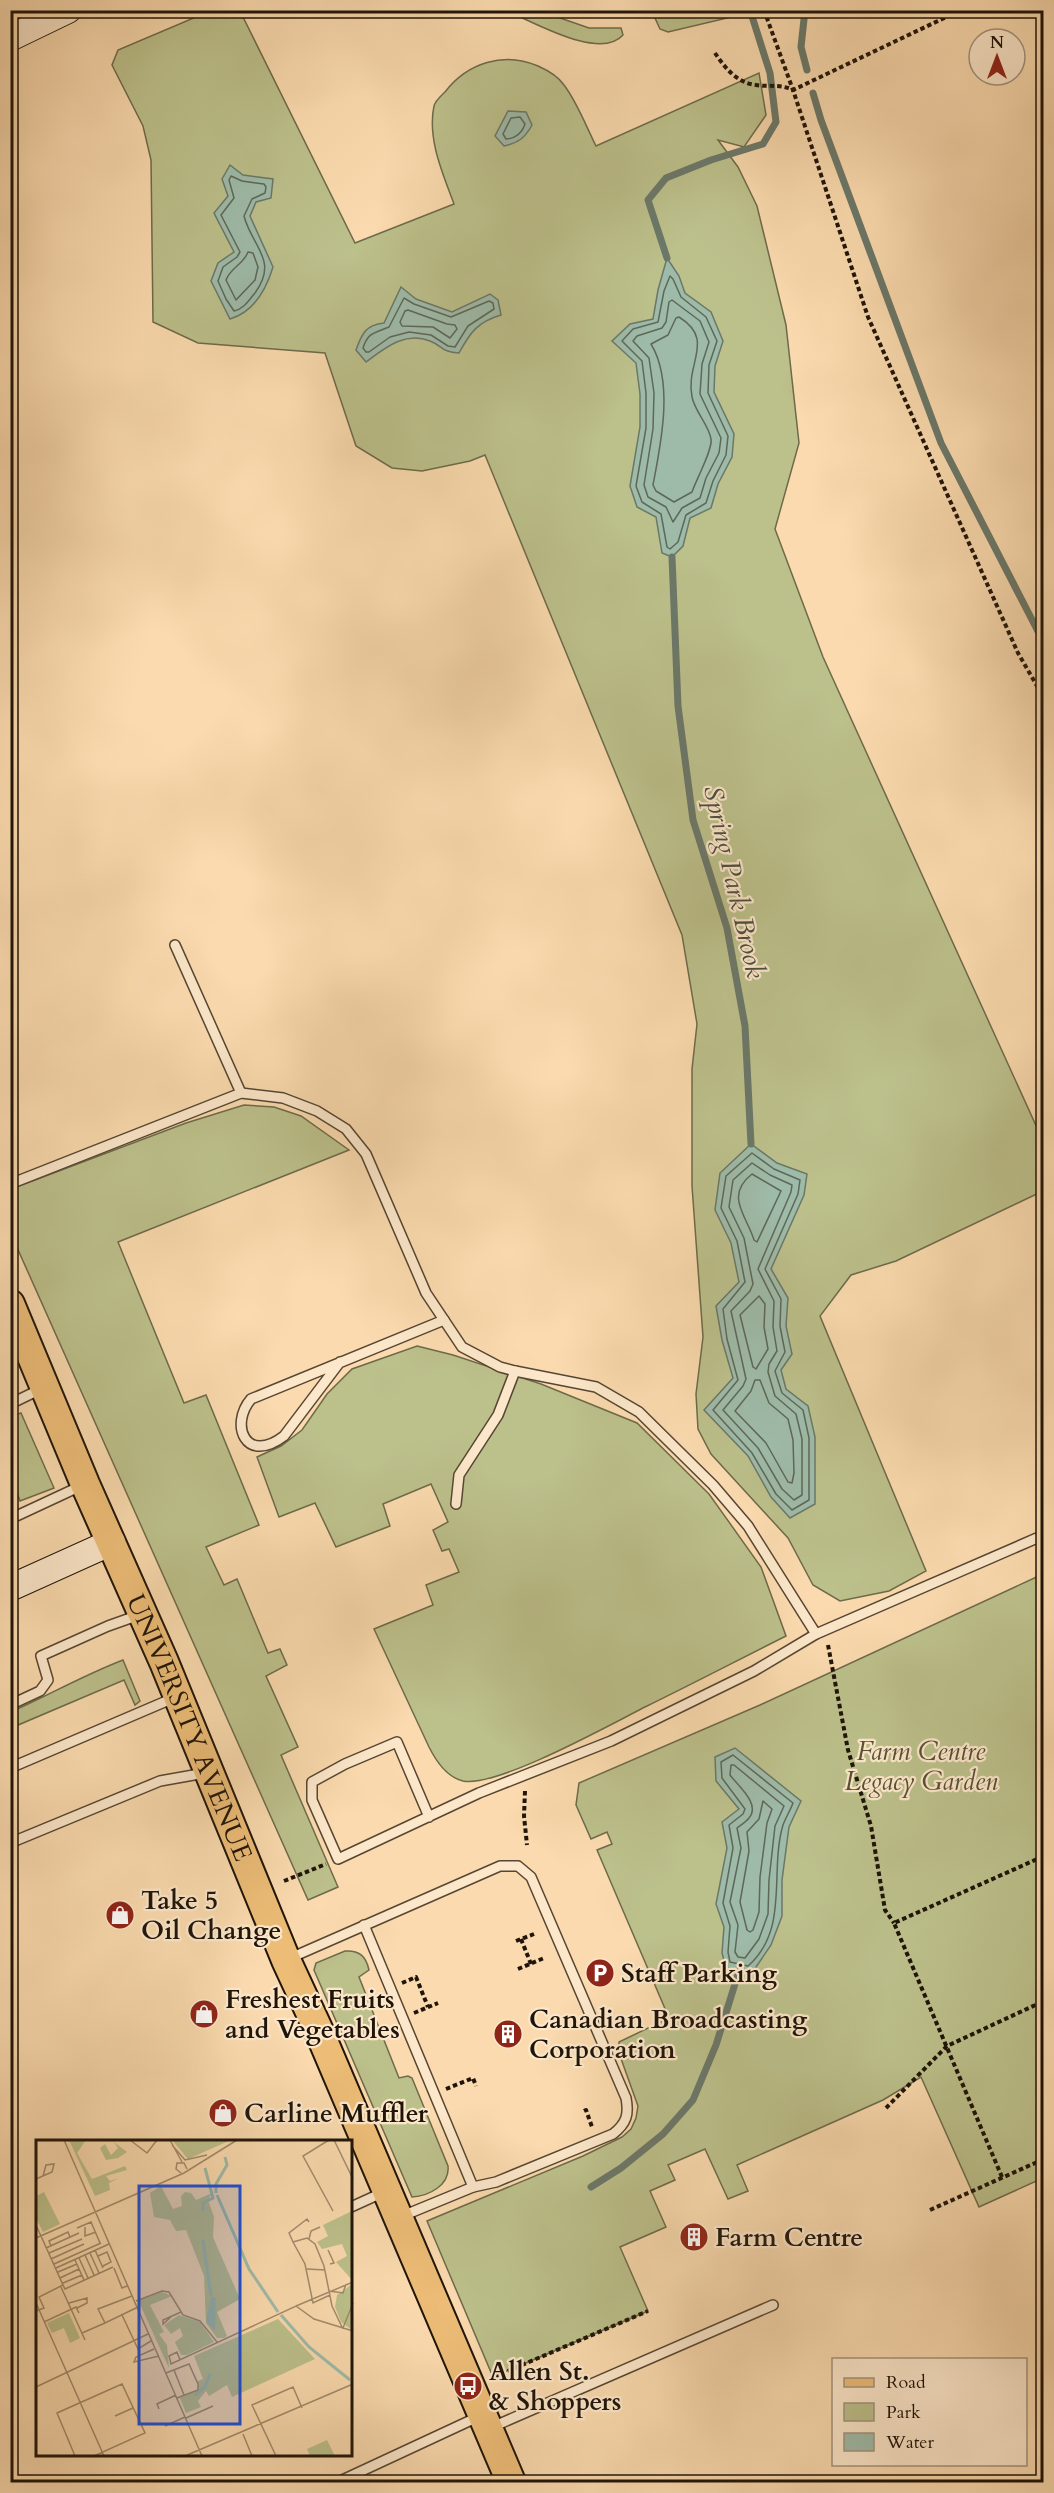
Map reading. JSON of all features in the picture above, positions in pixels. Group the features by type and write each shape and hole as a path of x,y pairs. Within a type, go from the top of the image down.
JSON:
{"main road":[{"name":"UNIVERSITY AVENUE","path":"10,1304 85,1484 178,1696 286,1960 511,2482"}],"street":[{"path":"10,38 68,10"},
{"path":"10,1588 112,1542"}],"lane":[{"path":"175,945 241,1093"},
{"path":"10,1185 241,1093 282,1098 317,1111 346,1129 366,1154 426,1293 462,1347 500,1367 596,1387 639,1412 713,1485 748,1526 816,1634"},
{"path":"340,1362 284,1436 272,1445 261,1448 251,1445 246,1440 242,1433 244,1407 251,1399 340,1362 444,1320"},
{"path":"456,1504 459,1475 498,1415 515,1371"},
{"path":"10,1404 45,1387"},
{"path":"10,1518 85,1484"},
{"path":"429,1817 397,1742 345,1764 312,1782 312,1800 338,1859 526,1775 611,1741 754,1671 826,1629 1044,1535"},
{"path":"10,1705 40,1691 48,1680 41,1656 108,1626 143,1614"},
{"path":"10,1768 178,1696"},
{"path":"10,1843 160,1781 210,1773"},
{"path":"286,1960 500,1866 518,1866 531,1877 626,2098 628,2110 626,2120 613,2133 496,2182 473,2187 398,2218"},
{"path":"364,1925 473,2187"},
{"path":"352,2207 387,2191"},
{"path":"338,2482 773,2305"}],"path":[{"path":"764,10 868,317 1018,653 1044,698"},
{"path":"793,90 961,10"},
{"path":"715,54 726,69 744,82 755,85 784,85 793,90"},
{"path":"826,1629 848,1750 871,1826 885,1910 894,1923 1002,2177"},
{"path":"526,1775 524,1816 527,1845"},
{"path":"894,1923 1044,1856"},
{"path":"284,1881 338,1859"},
{"path":"531,1964 518,1940 534,1934"},
{"path":"518,1969 544,1958"},
{"path":"390,1988 416,1977 428,2007"},
{"path":"886,2108 946,2046 1044,2001"},
{"path":"402,2017 438,2003"},
{"path":"434,2093 473,2078 476,2086"},
{"path":"584,2111 586,2110 593,2127 584,2131"},
{"path":"930,2210 1044,2158"},
{"path":"493,2377 648,2311"}],"green space":[{"path":"659,10 739,11 740,15 668,32 660,29 655,18"},
{"path":"210,11 240,11 355,243 454,204 434,144 432,118 437,100 454,82 475,67 499,60 512,60 538,66 552,74 562,82 573,99 596,146 759,73 766,115 744,147 718,140 738,167 757,206 786,325 799,443 775,529 823,657 1043,1141 1043,1191 896,1261 851,1275 820,1316 926,1571 889,1591 840,1601 813,1585 788,1538 711,1454 698,1429 696,1394 703,1337 692,1186 692,1069 697,1024 682,935 485,455 470,461 422,471 392,468 356,446 325,353 198,343 153,322 151,160 143,126 112,65 118,50"},
{"path":"507,11 540,11 589,28 621,28 623,35 613,42 599,44 583,42"},
{"path":"244,1105 274,1107 301,1116 349,1150 118,1242 184,1403 206,1395 259,1525 206,1547 224,1585 237,1579 268,1653 280,1649 287,1665 266,1676 298,1747 281,1755 338,1887 308,1900 11,1234 11,1189 186,1123"},
{"path":"417,1346 453,1355 541,1384 637,1423 709,1494 761,1567 786,1636 527,1765 479,1780 463,1781 452,1776 438,1763 429,1747 374,1629 433,1605 426,1585 459,1572 449,1549 442,1551 433,1530 448,1522 431,1484 383,1504 390,1526 336,1547 315,1503 279,1517 257,1457 281,1446 302,1430 327,1394 352,1369"},
{"path":"21,1413 54,1488 20,1501 11,1476 10,1417"},
{"name":"Farm Centre Legacy Garden","path":"1043,1574 1043,2178 979,2207 921,2077 883,2100 737,2165 748,2191 728,2199 705,2149 668,2165 675,2180 650,2191 666,2227 620,2247 648,2311 493,2377 427,2221 583,2156 622,2137 631,2129 638,2106 619,2053 619,2042 669,2018 597,1850 612,1844 607,1832 591,1839 576,1805 579,1783 760,1705"},
{"path":"123,1660 140,1701 135,1705 124,1680 11,1728 11,1712"},
{"path":"345,1951 358,1953 366,1961 369,1970 359,1977 399,2078 408,2076 412,2078 448,2166 446,2179 431,2192 412,2197 314,1970 316,1963"}],"water":[{"path":"508,111 526,112 532,125 521,139 504,146 495,136"},
{"path":"230,165 243,175 273,179 271,198 256,202 250,216 273,267 258,299 246,311 230,319 211,281 218,263 234,252 214,213 228,196 222,179"},
{"path":"667,258 679,276 685,293 711,312 723,341 715,366 714,392 734,434 732,457 718,484 711,508 690,518 683,546 672,557 662,553 656,517 637,507 630,486 640,427 640,394 636,363 612,341 630,324 653,319"},
{"path":"401,287 416,299 452,312 490,294 498,300 501,315 486,321 475,329 459,353 445,350 421,338 412,338 396,342 366,362 356,350 360,339 369,328 384,323"},
{"path":"751,1144 777,1163 807,1174 804,1195 771,1269 788,1298 786,1326 792,1354 781,1370 786,1389 808,1406 815,1437 815,1504 790,1518 771,1497 748,1456 704,1410 733,1378 722,1340 716,1306 739,1282 731,1243 715,1210 720,1173"},
{"path":"735,1748 801,1801 789,1827 782,1880 782,1916 771,1945 752,1973 726,1968 722,1953 724,1927 716,1904 727,1848 722,1822 739,1809 716,1781 715,1757"}],"waterway":[{"name":"Spring Park Brook","path":"667,258 648,200 666,178 711,160 763,144 776,122 770,73 750,10"},
{"path":"805,10 801,47 807,70"},
{"path":"813,93 941,443 1044,643"},
{"name":"Spring Park Brook","path":"672,557 678,706 693,820 727,928 745,1026 751,1144"},
{"name":"Spring Park Brook","path":"591,2187 621,2168 663,2134 693,2100 716,2045 739,1971"}],"place":[{"name":"Take 5 Oil Change","path":"120,1915"},
{"name":"Staff Parking","path":"600,1973"},
{"name":"Freshest Fruits and Vegetables","path":"204,2014"},
{"name":"Canadian Broadcasting Corporation","path":"508,2034"},
{"name":"Carline Muffler","path":"223,2113"},
{"name":"Farm Centre","path":"694,2237"},
{"name":"Allen St. & Shoppers","path":"468,2386"}]}
